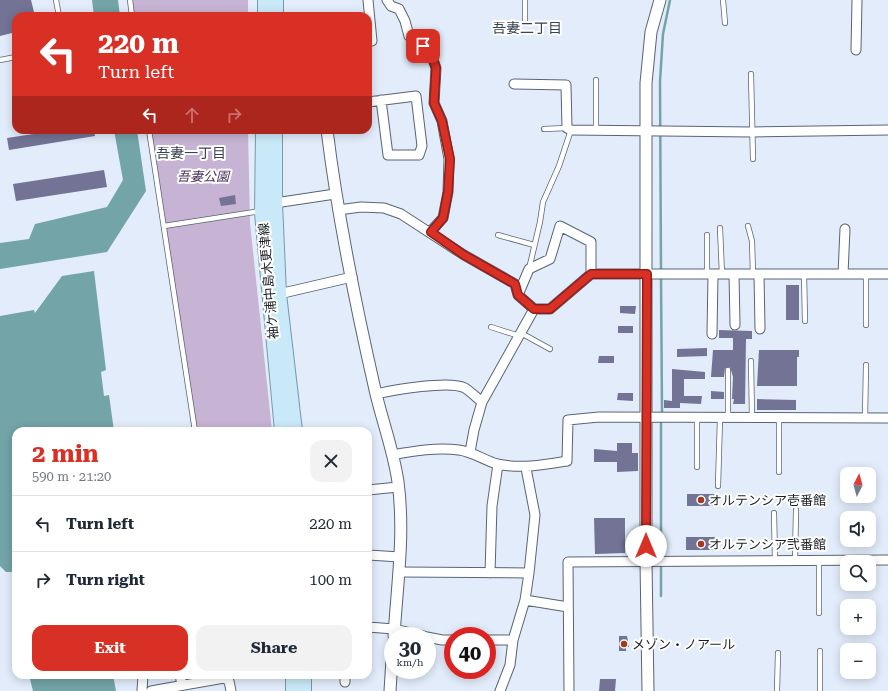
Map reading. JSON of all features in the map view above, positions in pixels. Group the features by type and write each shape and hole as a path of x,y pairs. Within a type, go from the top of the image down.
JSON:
{"main road":[{"path":"265,0 265,12"},
{"path":"276,0 276,12"},
{"name":"袖ケ浦中島木更津線","path":"263,134 262,211 282,427"},
{"name":"袖ケ浦中島木更津線","path":"275,134 275,203 279,294 295,427"},
{"path":"293,679 293,691"},
{"path":"304,679 304,691"}],"street":[{"path":"368,0 369,12"},
{"path":"387,0 391,6 399,9 405,21 409,36 431,54 436,68 434,103 442,121 450,159 448,192 443,218 431,232"},
{"path":"648,691 646,561 646,83 651,32 660,0"},
{"path":"856,50 857,0"},
{"path":"514,84 566,85 569,129 596,131 753,132 888,130"},
{"path":"372,101 380,100 416,96 422,146 419,155 388,155 380,100"},
{"path":"328,134 338,210 376,394 392,455 398,487 400,572 394,627"},
{"path":"275,203 335,194"},
{"path":"338,210 361,207 384,208 401,214 431,232 464,255 515,284 518,295 534,309 550,309 591,274 888,274"},
{"path":"518,295 529,269 550,260 560,226 591,242 591,274"},
{"path":"843,274 845,229"},
{"path":"712,334 714,274"},
{"path":"734,274 735,325"},
{"path":"756,274 760,329"},
{"path":"279,294 352,277"},
{"path":"470,452 474,430 482,402 534,309"},
{"path":"376,394 397,389 439,385 464,387 482,402"},
{"path":"392,455 448,449 470,452 498,464 526,468 567,461 568,420 599,417 888,418"},
{"path":"490,573 492,506 498,464"},
{"path":"500,691 510,665 513,640 525,600 529,573 534,515 526,468"},
{"path":"372,490 398,487"},
{"path":"372,555 400,557"},
{"path":"569,691 568,562 888,560"},
{"path":"400,572 529,573"},
{"path":"525,600 568,607"},
{"path":"372,628 384,630"},
{"path":"496,640 513,640"},
{"path":"142,691 143,679"},
{"path":"181,679 182,685"},
{"path":"151,691 182,685 198,679"},
{"path":"228,679 231,691"},
{"path":"390,691 391,679"}],"lane":[{"path":"56,0 58,12"},
{"path":"130,0 132,12"},
{"path":"525,0 525,20"},
{"path":"723,0 725,23"},
{"path":"0,60 12,58"},
{"path":"751,74 753,159"},
{"path":"596,80 596,131"},
{"path":"529,269 543,202 559,166 569,129 544,129"},
{"path":"150,134 194,427"},
{"path":"164,226 262,211"},
{"path":"748,226 752,241 756,274"},
{"path":"714,274 720,228"},
{"path":"707,235 714,274"},
{"path":"498,236 534,246"},
{"path":"804,274 805,322"},
{"path":"866,274 866,325"},
{"path":"491,327 520,334 550,350"},
{"path":"751,361 752,418"},
{"path":"865,418 866,366"},
{"path":"718,486 728,370"},
{"path":"696,418 697,467"},
{"path":"779,472 780,418"},
{"path":"795,560 796,510"},
{"path":"774,513 774,560"},
{"path":"819,560 819,613"},
{"path":"820,651 820,691"},
{"path":"777,691 778,653"}],"green space":[{"path":"130,0 248,0 248,12 132,12"},
{"name":"吾妻公園","path":"151,134 248,134 250,223 272,427 194,427"}],"shaded area":[{"path":"92,0 118,0 120,12 94,12"},
{"path":"115,134 138,134 146,191 107,252 0,269 0,243 29,239 35,224 107,207 123,180"},
{"path":"94,271 106,370 101,372 104,396 109,395 113,427 12,427 12,572 6,572 0,566 0,316 34,310 35,313 62,276"},
{"path":"30,679 114,679 116,691 33,691"}],"building":[{"path":"0,0 31,0 34,12 12,12 12,33 0,36"},
{"path":"34,134 95,134 95,136 9,150 7,138"},
{"path":"104,170 107,187 16,201 13,184"},
{"path":"235,195 236,204 221,206 219,198"},
{"path":"786,285 799,285 799,320 786,320"},
{"path":"620,306 636,306 635,314 620,313"},
{"path":"618,326 633,326 633,333 618,333"},
{"path":"719,330 752,331 752,339 746,339 745,404 733,404 733,377 730,367 725,368 724,377 711,377 713,350 733,350 733,338 719,338"},
{"path":"707,348 707,356 677,357 677,349"},
{"path":"759,350 799,350 799,357 797,357 797,386 757,386"},
{"path":"599,356 614,356 614,363 598,363"},
{"path":"672,369 705,372 705,379 684,379 684,396 702,396 701,404 680,403 680,408 664,408 664,400 672,401"},
{"path":"711,391 724,392 724,399 711,399"},
{"path":"618,393 633,393 633,401 617,400"},
{"path":"757,399 796,400 796,410 757,410"},
{"path":"617,443 632,443 632,453 638,453 638,471 617,472 617,462 594,462 594,449 617,451"},
{"name":"オルテンシア壱番館","path":"687,494 716,494 716,506 687,506"},
{"path":"594,518 625,518 625,553 595,554"},
{"name":"オルテンシア弐番館","path":"686,537 716,537 716,550 686,550"},
{"name":"メゾン・ノアール","path":"619,636 627,636 629,647 626,647 626,651 619,651"},
{"path":"600,679 616,679 615,691 599,691"}],"waterway":[{"path":"661,271 660,81 663,34 670,0"},
{"path":"661,276 662,412"},
{"path":"661,422 661,555"},
{"path":"661,565 661,596"}],"place":[{"name":"オルテンシア壱番館","path":"701,500"},
{"name":"オルテンシア弐番館","path":"701,544"},
{"name":"メゾン・ノアール","path":"624,644"}],"district":[{"name":"吾妻二丁目","path":"527,28"},
{"name":"吾妻一丁目","path":"191,153"}],"route":[{"path":"423,46 431,54 436,68 433,96 434,103 442,121 450,159 448,192 443,218 431,232 464,255 515,284 518,295 524,302 534,309 550,309 591,274 647,274 646,546"}]}
